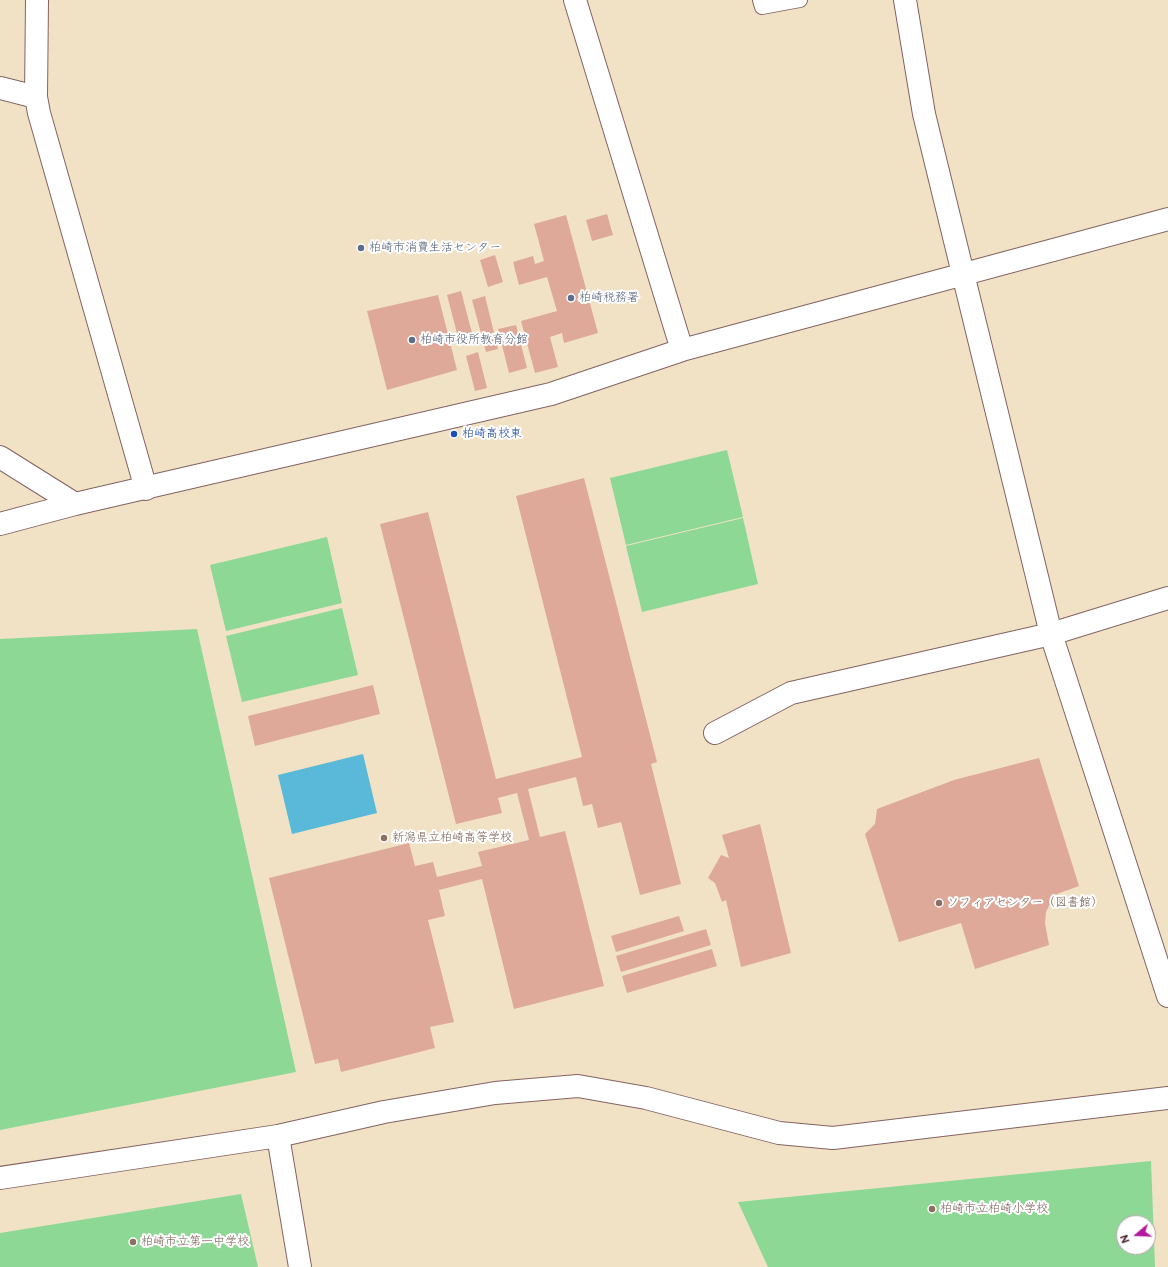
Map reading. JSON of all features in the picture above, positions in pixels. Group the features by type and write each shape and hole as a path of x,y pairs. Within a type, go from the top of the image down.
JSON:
{"street":[{"path":"37,0 36,96 146,489"},
{"path":"575,0 682,350"},
{"path":"905,0 924,114 1051,634 1168,996"},
{"path":"0,88 36,96"},
{"path":"0,524 75,504 146,489 551,394 682,350 1168,219"},
{"path":"0,458 75,504"},
{"path":"715,733 791,693 1051,634 1168,598"},
{"path":"0,1178 278,1136 384,1112 480,1096 578,1086 646,1098 779,1133 833,1138 1168,1098"},
{"path":"278,1136 300,1267"}],"lane":[{"path":"760,0 762,7 800,0"}],"green space":[{"path":"727,450 743,517 626,545 610,478"},
{"path":"743,518 758,584 642,612 626,546"},
{"path":"327,537 342,603 226,631 210,565"},
{"path":"342,608 358,675 242,702 226,636"},
{"path":"197,629 296,1072 0,1130 0,639"},
{"name":"柏崎市立柏崎小学校","path":"1151,1161 1153,1215 1116,1215 1116,1255 1155,1255 1155,1267 768,1267 738,1202"},
{"name":"柏崎市立第一中学校","path":"241,1194 258,1267 0,1267 0,1233"}],"water":[{"path":"363,754 377,813 292,834 278,775"}],"building":[{"path":"607,214 613,235 592,241 586,220"},
{"name":"柏崎税務署","path":"566,215 598,333 564,343 562,333 550,337 558,367 535,373 521,321 557,311 547,277 519,285 513,262 533,256 535,264 544,261 534,224"},
{"path":"495,255 503,282 488,287 480,260"},
{"path":"461,291 472,333 458,337 447,295"},
{"name":"柏崎市役所教育分館","path":"438,295 457,370 387,390 367,311"},
{"path":"485,296 498,349 486,352 472,300"},
{"path":"516,325 527,368 509,373 498,329"},
{"path":"478,352 487,388 475,391 466,356"},
{"path":"584,478 657,762 651,764 681,884 640,895 621,822 598,828 592,804 583,806 576,777 528,789 540,837 565,831 604,986 514,1009 482,879 439,890 445,916 428,920 454,1022 430,1027 435,1048 341,1072 338,1059 315,1064 269,878 409,843 415,866 433,862 437,877 482,866 478,852 529,840 517,793 498,798 502,813 456,824 380,524 428,512 496,779 582,757 516,496"},
{"path":"373,685 380,714 255,746 248,716"},
{"path":"1039,758 1079,886 1057,894 1050,904 1046,912 1045,923 1049,945 975,969 961,923 899,942 865,834 875,824 877,809 954,780"},
{"path":"760,824 791,953 741,967 726,900 722,902 715,883 708,878 721,855 729,858 722,835"},
{"path":"679,916 684,931 616,952 611,936"},
{"path":"706,929 711,945 621,972 616,956"},
{"path":"712,949 717,966 627,993 622,976"}],"place":[{"name":"柏崎市消費生活センター","path":"361,248"},
{"name":"柏崎税務署","path":"571,298"},
{"name":"柏崎市役所教育分館","path":"412,340"},
{"name":"柏崎高校東","path":"454,434"},
{"name":"新潟県立柏崎高等学校","path":"384,838"},
{"name":"ソフィアセンター（図書館）","path":"939,903"},
{"name":"柏崎市立柏崎小学校","path":"932,1209"},
{"name":"柏崎市立第一中学校","path":"133,1242"}]}
